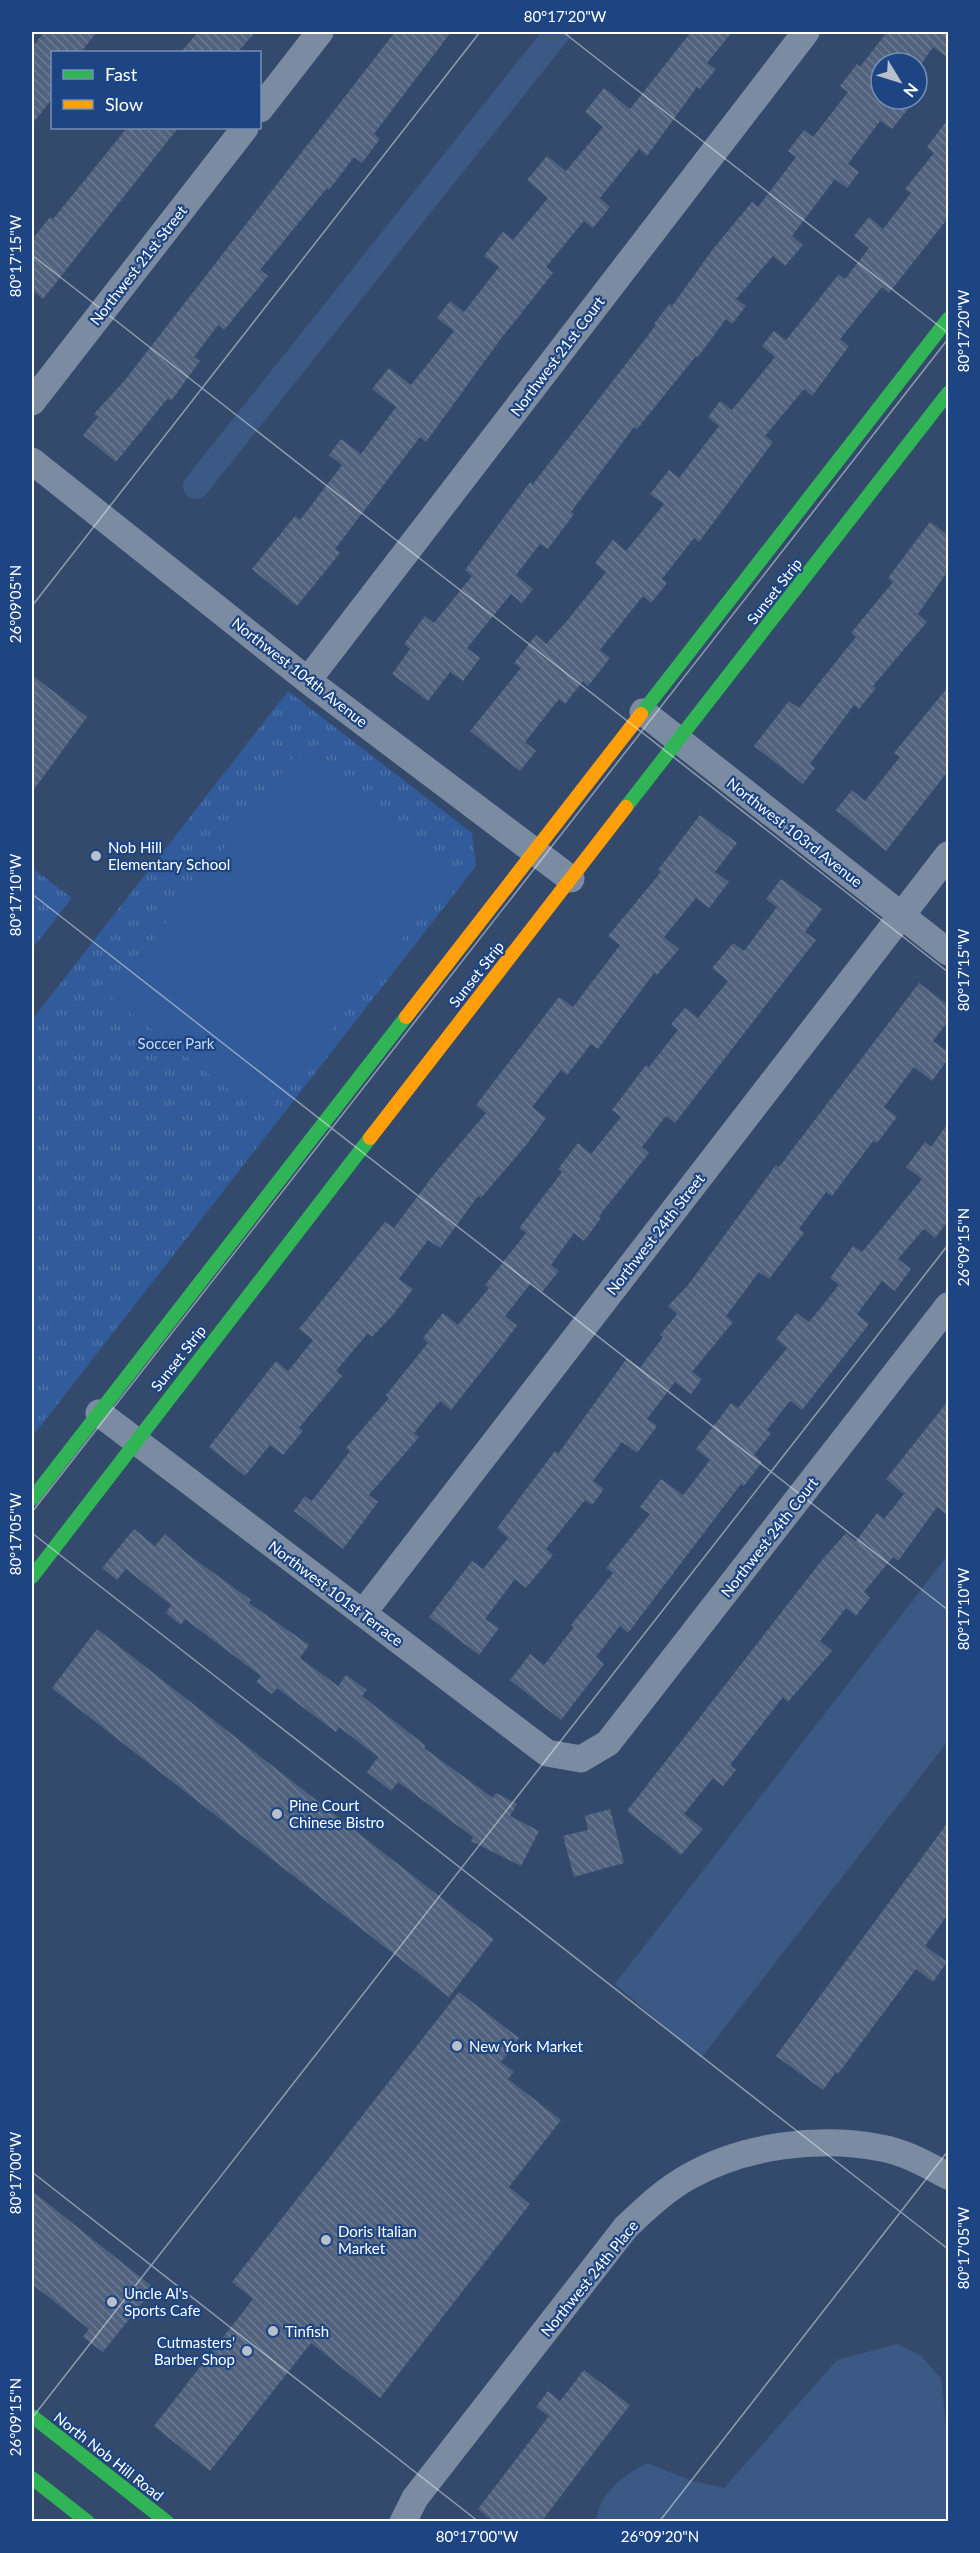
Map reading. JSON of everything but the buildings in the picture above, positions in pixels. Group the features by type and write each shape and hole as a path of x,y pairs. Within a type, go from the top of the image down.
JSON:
{"street":[{"path":"261,108 320,32"},
{"name":"Northwest 21st Court","path":"308,680 806,32"},
{"name":"Northwest 21st Street","path":"32,402 244,129"},
{"name":"Sunset Strip","path":"32,1499 948,319"},
{"name":"Sunset Strip","path":"32,1577 948,393"},
{"name":"Northwest 104th Avenue","path":"32,461 308,680 571,879"},
{"name":"Northwest 103rd Avenue","path":"643,712 948,952"},
{"name":"Northwest 24th Street","path":"363,1613 948,855"},
{"name":"Northwest 24th Court","path":"581,1759 608,1743 948,1306"},
{"name":"Northwest 101st Terrace","path":"99,1413 547,1753 581,1759"},
{"name":"Northwest 24th Place","path":"404,2522 415,2498 626,2227 656,2199 691,2175 758,2149 818,2142 883,2148 948,2175"},
{"name":"North Nob Hill Road","path":"32,2416 167,2522"},
{"path":"32,2478 88,2522"}],"green space":[{"name":"Soccer Park","path":"288,691 472,833 476,866 32,1437 32,1020"},
{"path":"296,754 452,874 264,1117 110,997"},
{"path":"32,868 72,898 32,949"}],"shaded area":[{"path":"948,1555 948,1741 701,2058 615,1984"},
{"path":"897,2344 921,2356 941,2378 948,2445 948,2521 596,2521 602,2502 614,2486 629,2473 647,2463 692,2481 724,2488 837,2360"}],"waterway":[{"path":"196,486 558,32"}],"traffic: fast":[{"path":"641,714 948,319"},
{"path":"626,807 948,393"},
{"path":"32,1499 406,1017"},
{"path":"32,1577 370,1138"},
{"path":"32,2416 167,2522"},
{"path":"32,2478 88,2522"}],"traffic: slow":[{"path":"406,1017 641,714"},
{"path":"370,1138 626,807"}],"place":[{"name":"Nob Hill Elementary School","path":"96,856"},
{"name":"Pine Court Chinese Bistro","path":"277,1814"},
{"name":"New York Market","path":"457,2046"},
{"name":"Doris Italian Market","path":"326,2240"},
{"name":"Uncle Al's Sports Cafe","path":"112,2302"},
{"name":"Tinfish","path":"273,2331"},
{"name":"Cutmasters' Barber Shop","path":"247,2351"}]}
